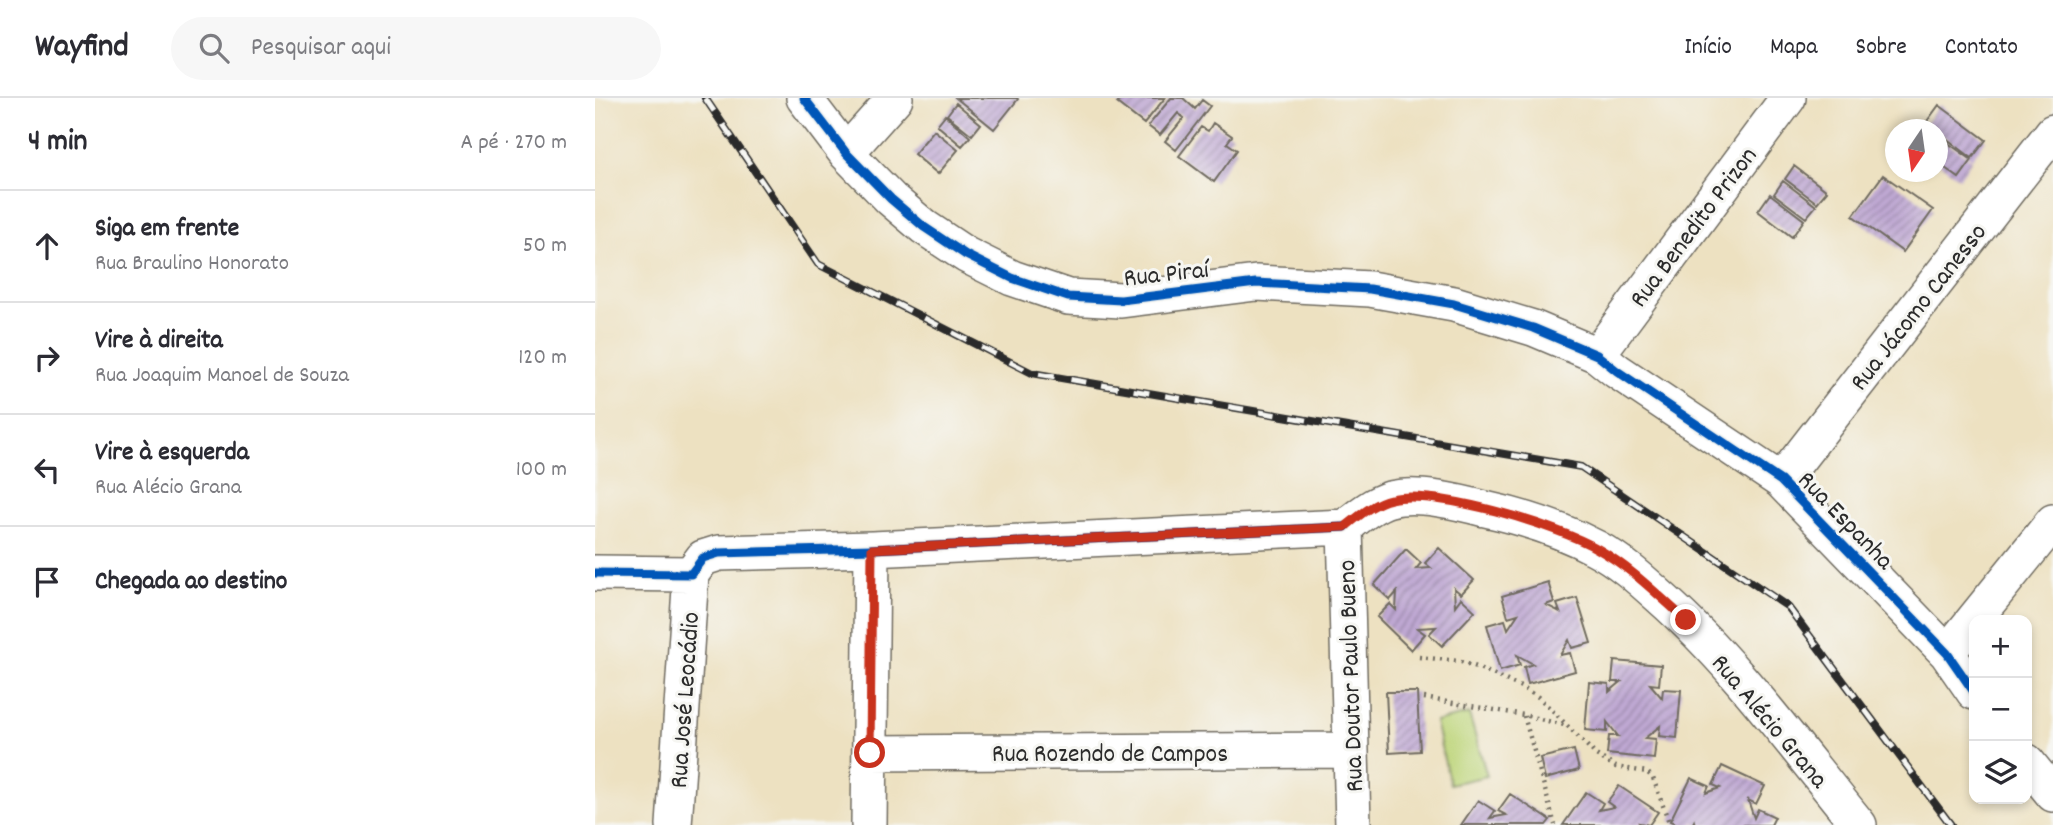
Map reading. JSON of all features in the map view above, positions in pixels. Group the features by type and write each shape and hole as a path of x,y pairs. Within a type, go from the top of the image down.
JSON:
{"street":[{"name":"Rua Piraí","path":"804,98 846,153 891,199 924,227 966,255 1012,278 1067,297 1121,299 1256,283 1370,289 1454,304 1533,328 1597,355"},
{"path":"846,153 895,98"},
{"name":"Rua Benedito Prizon","path":"1597,355 1788,98"},
{"name":"Rua Jácomo Canesso","path":"1781,481 2053,132"},
{"name":"Rua Espanha","path":"1597,355 1781,481 1947,653 1969,685"},
{"name":"Rua Alécio Grana","path":"1345,527 1370,508 1392,499 1423,498 1456,502 1501,513 1596,548 1629,570 1686,620 1859,825"},
{"path":"1947,653 2053,522"},
{"path":"595,573 691,574 703,558 719,552 872,549 1345,527"},
{"name":"Rua Doutor Paulo Bueno","path":"1345,527 1353,825"},
{"path":"870,825 872,549"},
{"name":"Rua José Leocádio","path":"674,825 691,574"},
{"name":"Rua Rozendo de Campos","path":"870,753 1351,750"},
{"path":"2032,768 2053,794"}],"path":[{"path":"1419,657 1458,661 1497,676 1538,697 1596,755 1616,767 1647,772 1653,778 1670,825"},
{"path":"1424,698 1524,715 1569,726"},
{"path":"1524,715 1555,825"}],"green space":[{"path":"1469,714 1487,776 1450,784 1435,722"}],"building":[{"path":"956,98 1017,98 1018,99 994,129"},
{"path":"1121,98 1165,98 1144,124 1117,103"},
{"path":"1171,98 1183,98 1195,109 1202,100 1210,106 1176,150 1165,141 1184,118 1178,113 1160,135 1148,126"},
{"path":"956,103 981,124 972,135 947,115"},
{"path":"1939,105 1986,140 1972,158 1948,140 1948,119 1929,119"},
{"path":"945,115 970,137 962,146 937,125"},
{"path":"1213,123 1232,136 1227,143 1237,150 1214,182 1179,156 1201,127 1208,131"},
{"path":"934,130 958,150 938,174 914,154"},
{"path":"1948,143 1972,160 1959,178 1948,170"},
{"path":"1794,166 1827,191 1817,203 1785,179"},
{"path":"1883,175 1885,182 1893,182 1933,210 1903,252 1853,216"},
{"path":"1783,181 1816,206 1806,218 1774,194"},
{"path":"1770,194 1804,220 1792,237 1758,211"},
{"path":"1439,548 1474,580 1461,594 1454,588 1455,606 1461,598 1475,611 1442,646 1429,634 1436,627 1417,628 1425,634 1411,650 1377,617 1390,604 1396,610 1397,592 1390,600 1374,585 1406,549 1421,563 1416,569 1431,568 1425,563"},
{"path":"1548,582 1554,602 1546,605 1560,612 1557,604 1577,598 1591,643 1572,648 1569,640 1560,655 1570,653 1575,671 1528,684 1524,667 1533,664 1517,655 1520,665 1500,671 1487,625 1505,620 1508,629 1518,614 1508,617 1502,596"},
{"path":"1614,661 1661,665 1659,685 1650,684 1662,698 1663,689 1681,690 1677,738 1659,736 1660,726 1645,738 1656,739 1654,759 1607,754 1609,736 1618,736 1607,722 1607,732 1585,730 1589,682 1609,684 1609,692 1621,682 1612,682"},
{"path":"1386,692 1417,692 1420,751 1389,753"},
{"path":"1574,750 1579,770 1545,779 1540,758"},
{"path":"1722,766 1765,786 1756,804 1748,800 1754,818 1758,809 1775,817 1771,825 1695,825 1694,821 1692,825 1679,825 1670,821 1691,778 1709,786 1706,793 1720,788 1713,785"},
{"path":"1619,786 1658,812 1649,825 1563,825 1586,792 1603,803 1599,810 1614,807 1607,802"},
{"path":"1510,794 1550,820 1546,825 1461,825 1478,800 1495,811 1490,818 1506,815 1498,811"}],"railway":[{"path":"705,98 818,264 1032,373 1581,467 1788,607 1951,825"}],"cycle path":[{"path":"804,98 846,153 891,199 924,227 966,255 1012,278 1068,297 1121,300 1256,283 1370,289 1454,304 1533,328 1597,355 1781,481 1947,653 1969,685"},
{"path":"595,573 691,574 703,558 719,553 872,549 1345,527"}],"route":[{"path":"870,753 872,549 1345,527 1370,508 1392,499 1423,498 1456,502 1501,513 1596,548 1629,570 1686,620"}]}
